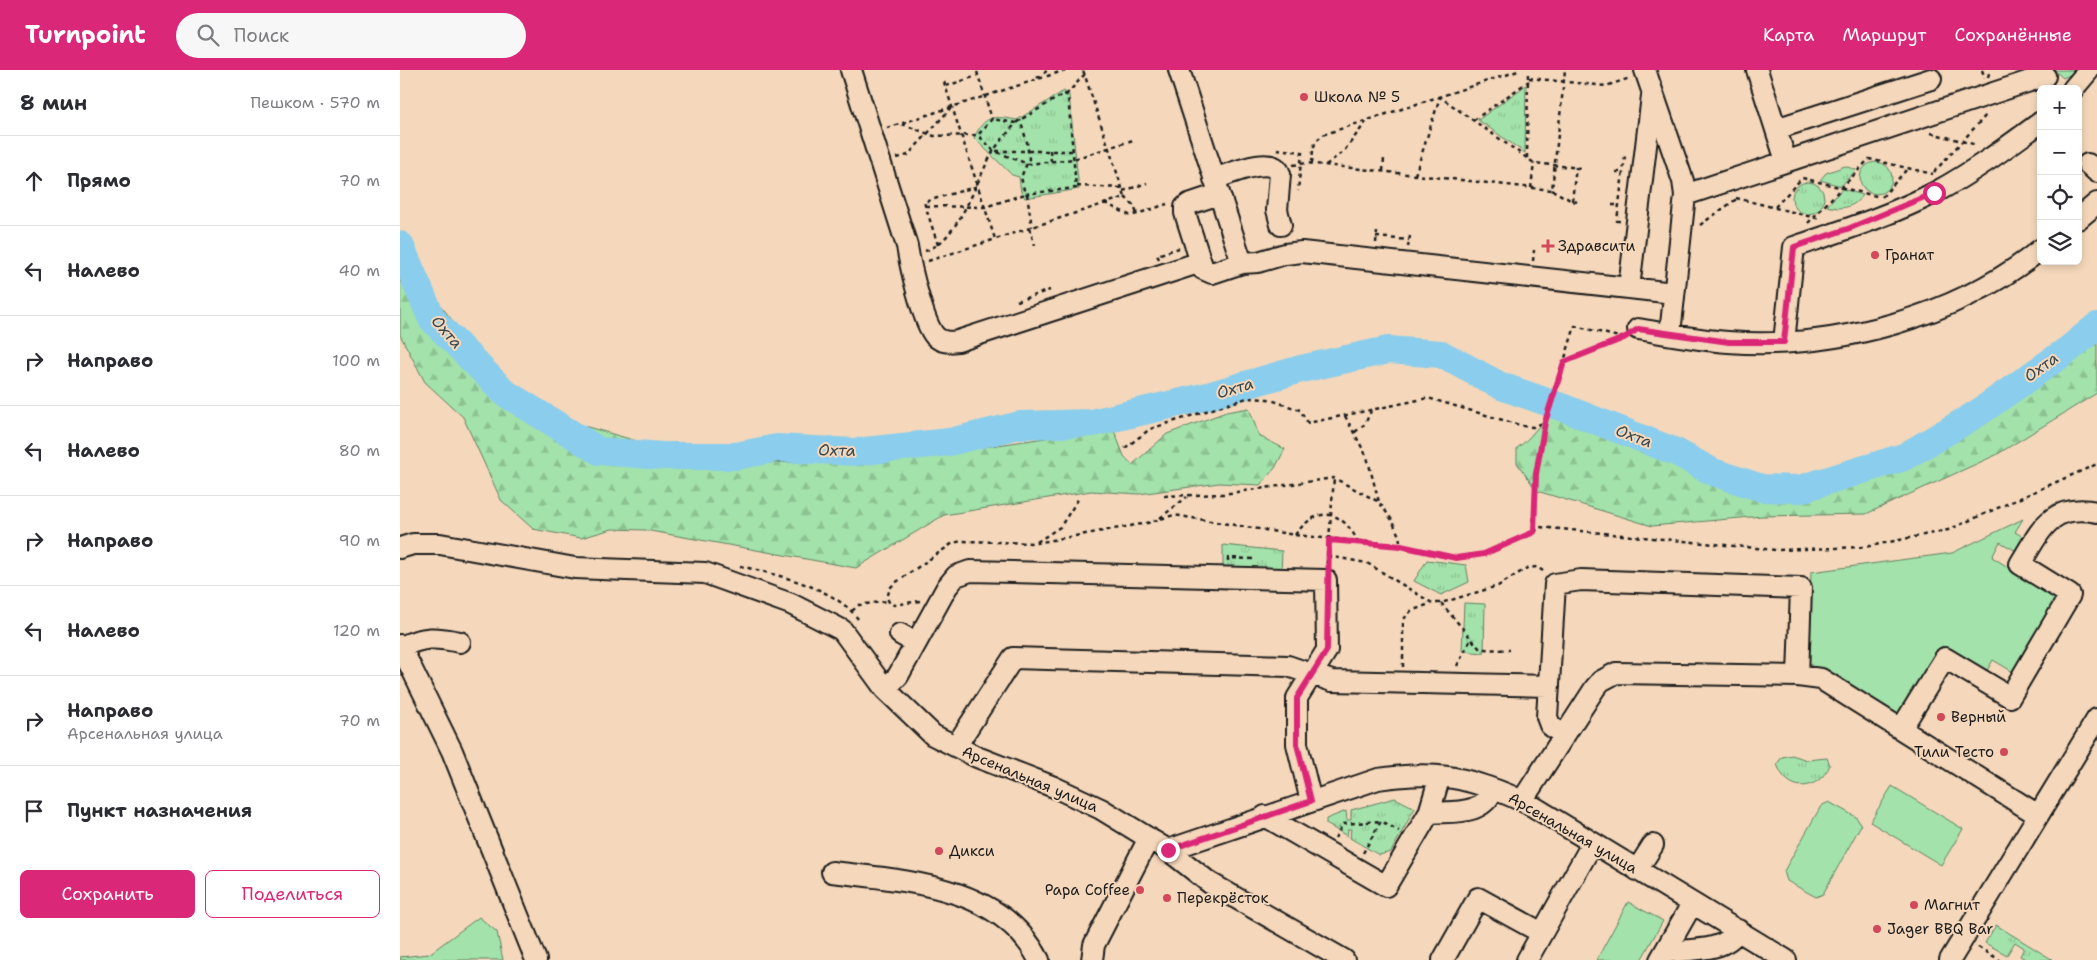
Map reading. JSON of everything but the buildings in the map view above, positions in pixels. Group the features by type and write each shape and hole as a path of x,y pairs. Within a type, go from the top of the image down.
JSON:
{"street":[{"path":"850,70 907,246 909,262 930,327 936,337 946,342 958,341 1201,262"},
{"path":"1179,70 1242,263"},
{"path":"1757,70 1786,161"},
{"path":"2076,85 2089,70"},
{"path":"1645,71 1683,181 1685,195 1670,334"},
{"path":"1776,128 1929,74 1941,110"},
{"path":"1685,195 1941,110 2047,78"},
{"path":"1629,288 1652,92"},
{"path":"1784,342 1794,247 1905,205 1956,181 2037,125"},
{"path":"1281,224 1276,210 1280,174 1273,165 1257,166 1217,187 1185,208 1201,262 1207,272 1212,273 1242,263 1258,262 1285,254 1302,252 1674,293"},
{"path":"2082,216 2097,203"},
{"path":"1638,329 1729,342 1784,342 1868,332 1904,322 1979,288 2037,252"},
{"path":"1901,729 1945,658 2010,697 2070,595 2020,564 2048,520 2058,515 2084,510 2097,512"},
{"name":"Арсенальная улица","path":"400,548 413,544 440,544 575,568 705,573 791,604 842,630 886,689 933,735 1054,786 1101,809 1168,850 1378,779 1406,775 1440,776 1493,790 1522,801 1786,960"},
{"path":"886,689 898,676 908,639 956,576 970,571 1326,580 1327,650 1297,698 1297,744 1311,801"},
{"path":"1564,736 1550,725 1547,717 1556,584 1581,580 1801,588 1798,676"},
{"path":"460,642 435,637 401,646 452,751 536,960"},
{"path":"956,746 1013,658 1288,666 1332,681 1549,686"},
{"path":"1522,801 1601,681 1616,673 1798,676 1821,679 2038,815"},
{"path":"1950,960 2097,719"},
{"path":"1265,816 1386,886 1429,813 1440,776"},
{"path":"1429,813 1477,809 1489,800 1493,790"},
{"path":"1092,960 1094,945 1149,838"},
{"path":"1527,960 1592,844"},
{"path":"1637,870 1653,844"},
{"path":"1168,850 1210,883 1344,960"},
{"path":"832,872 902,881 960,894 991,908 1012,923 1031,945 1039,960"},
{"path":"1443,960 1478,898 1542,933"},
{"path":"1663,956 1692,904"},
{"path":"1663,956 1722,945 1733,938 1738,930"}],"path":[{"path":"1034,80 1048,70"},
{"path":"992,119 978,135 962,136 927,134 901,124 1066,70"},
{"path":"1312,164 1314,145 1317,138 1366,120 1521,70"},
{"path":"1527,158 1528,70"},
{"path":"1552,190 1565,70"},
{"path":"1474,120 1529,79 1606,86 1645,71"},
{"path":"909,262 938,245 967,207 994,151 1016,123 1066,94 1084,72"},
{"path":"1084,72 1122,190 1125,197 1134,206 1137,214"},
{"path":"992,119 977,74 945,84 996,239"},
{"path":"1066,94 1068,96 1077,186"},
{"path":"1440,96 1534,162 1578,167 1572,201"},
{"path":"1415,175 1440,96"},
{"path":"881,163 908,155 952,107"},
{"path":"1926,180 1993,108"},
{"path":"992,119 1016,123"},
{"path":"1020,120 1028,150 1028,164 1021,177 1035,245"},
{"path":"1326,165 1344,152 1366,120"},
{"path":"1925,131 2000,152"},
{"path":"978,135 994,151 1028,164 1074,159 1133,140"},
{"path":"1050,150 1051,162"},
{"path":"994,151 1073,151"},
{"path":"1383,172 1384,158"},
{"path":"1807,224 1869,159 1956,181"},
{"path":"1531,188 1534,162"},
{"path":"1306,163 1552,190 1572,201 1580,202"},
{"path":"1616,172 1623,172"},
{"path":"1775,207 1802,178 1905,205"},
{"path":"926,206 985,207 1026,194 1077,186 1122,190 1147,183"},
{"path":"938,245 924,202 978,186"},
{"path":"1681,231 1705,223 1743,192"},
{"path":"1731,196 1822,220"},
{"path":"909,262 996,239 1125,197"},
{"path":"1105,203 1131,216 1156,208"},
{"path":"1612,205 1619,206"},
{"path":"1376,237 1409,240"},
{"path":"1017,301 1050,290"},
{"path":"1534,532 1536,474 1545,422 1575,326 1624,338 1564,362"},
{"path":"1125,448 1150,428 1247,398 1268,399 1300,410 1308,423 1428,398 1533,428 1545,422"},
{"path":"1355,432 1365,424 1371,411"},
{"path":"1345,416 1367,457 1379,502 1392,520 1400,536 1401,546"},
{"path":"888,601 890,588 895,583 953,543 962,541 1036,543 1158,520 1174,515 1295,536 1401,546 1456,558 1484,554 1534,532 1540,527 1776,550 1865,547 1948,530 2096,465 2097,469"},
{"path":"1164,496 1223,494 1334,478 1379,502"},
{"path":"1326,580 1334,478"},
{"path":"1158,520 1188,496"},
{"path":"1036,543 1060,527 1078,498"},
{"path":"1295,536 1304,522 1317,515 1330,515 1351,527 1358,542"},
{"path":"1328,556 1367,563 1432,603"},
{"path":"1403,682 1403,620 1411,611 1432,603 1441,603 1498,586 1527,568 1537,567 1556,584"},
{"path":"852,611 859,605 888,601 894,605 941,598"},
{"path":"1441,603 1480,649 1510,650"},
{"path":"1448,683 1471,639"},
{"path":"1327,852 1342,824 1381,821 1414,839"},
{"path":"1354,868 1381,821"},
{"path":"1963,938 2000,960"}],"green space":[{"path":"2054,70 2075,70 2076,72 2063,78"},
{"path":"1526,85 1525,153 1478,120"},
{"path":"1064,91 1069,95 1079,189 1025,198 1021,192 1019,177 1012,175 974,138 982,124 991,118 1017,120"},
{"path":"1876,162 1888,166 1892,178 1888,190 1876,194 1864,190 1860,178 1864,166"},
{"path":"1845,166 1856,170 1841,186 1820,180 1826,173"},
{"path":"1808,182 1820,186 1824,198 1820,210 1808,214 1796,210 1792,198 1796,186"},
{"path":"1842,189 1863,195 1855,203 1847,207 1827,206"},
{"path":"400,254 497,377 563,420 651,445 755,463 848,461 930,455 1113,428 1124,456 1132,465 1167,434 1226,412 1249,408 1259,436 1285,449 1275,468 1260,485 1219,483 1139,494 1091,491 944,515 856,568 645,530 612,529 581,538 533,529 501,500 463,417 425,382 400,335"},
{"path":"2097,335 2097,393 1996,455 1866,514 1762,516 1652,526 1537,491 1517,463 1517,448 1551,415 1643,446 1746,492 1799,492 1906,463 1994,407"},
{"path":"2023,519 2015,532 2025,538 2018,552 2000,542 1992,557 2051,594 2055,601 2015,673 1993,660 1985,674 1942,646 1904,709 1894,715 1816,670 1808,661 1811,572 1952,553"},
{"path":"1223,545 1282,551 1281,573 1223,571"},
{"path":"1427,560 1466,565 1469,582 1441,595 1414,581"},
{"path":"1464,603 1485,604 1484,653 1462,651"},
{"path":"1792,755 1807,760 1827,758 1830,765 1825,774 1811,784 1795,785 1782,774 1777,764 1782,757"},
{"path":"1892,786 1963,829 1941,865 1870,822"},
{"path":"1395,798 1415,808 1391,852 1379,855 1350,838 1351,829 1348,829 1347,836 1326,824 1326,819 1346,811 1347,820 1351,820 1351,810"},
{"path":"1829,802 1856,817 1861,825 1823,894 1816,897 1787,881 1784,871 1821,806"},
{"path":"1628,902 1663,921 1641,960 1598,960 1597,959"},
{"path":"479,917 497,932 503,960 400,960 400,957 429,954"},
{"path":"1996,925 2053,960 2027,960 2020,956 2024,948 2015,942 2007,955 1985,943"}],"waterway":[{"name":"Охта","path":"400,245 432,319 505,393 599,451 662,456 736,456 777,448 855,452 949,442 1020,425 1092,423 1208,396 1301,369 1388,350 1441,354 1501,386 1564,408 1676,452 1713,472 1762,488 1800,489 1904,457 1978,413 2069,349 2097,326"}],"place":[{"name":"Школа № 5","path":"1304,97"},
{"name":"Здравсити","path":"1548,246"},
{"name":"Гранат","path":"1875,255"},
{"name":"Верный","path":"1941,717"},
{"name":"Тили Тесто","path":"2004,752"},
{"name":"Дикси","path":"939,851"},
{"name":"Papa Coffee","path":"1140,890"},
{"name":"Перекрёсток","path":"1167,898"},
{"name":"Магнит","path":"1914,905"},
{"name":"Jager BBQ Bar","path":"1877,929"}],"route":[{"path":"1168,850 1311,801 1297,744 1297,698 1327,650 1326,580 1329,540 1401,546 1456,558 1484,554 1534,532 1536,474 1545,422 1564,362 1624,338 1638,329 1729,342 1784,342 1794,247 1850,228 1934,193"}]}
